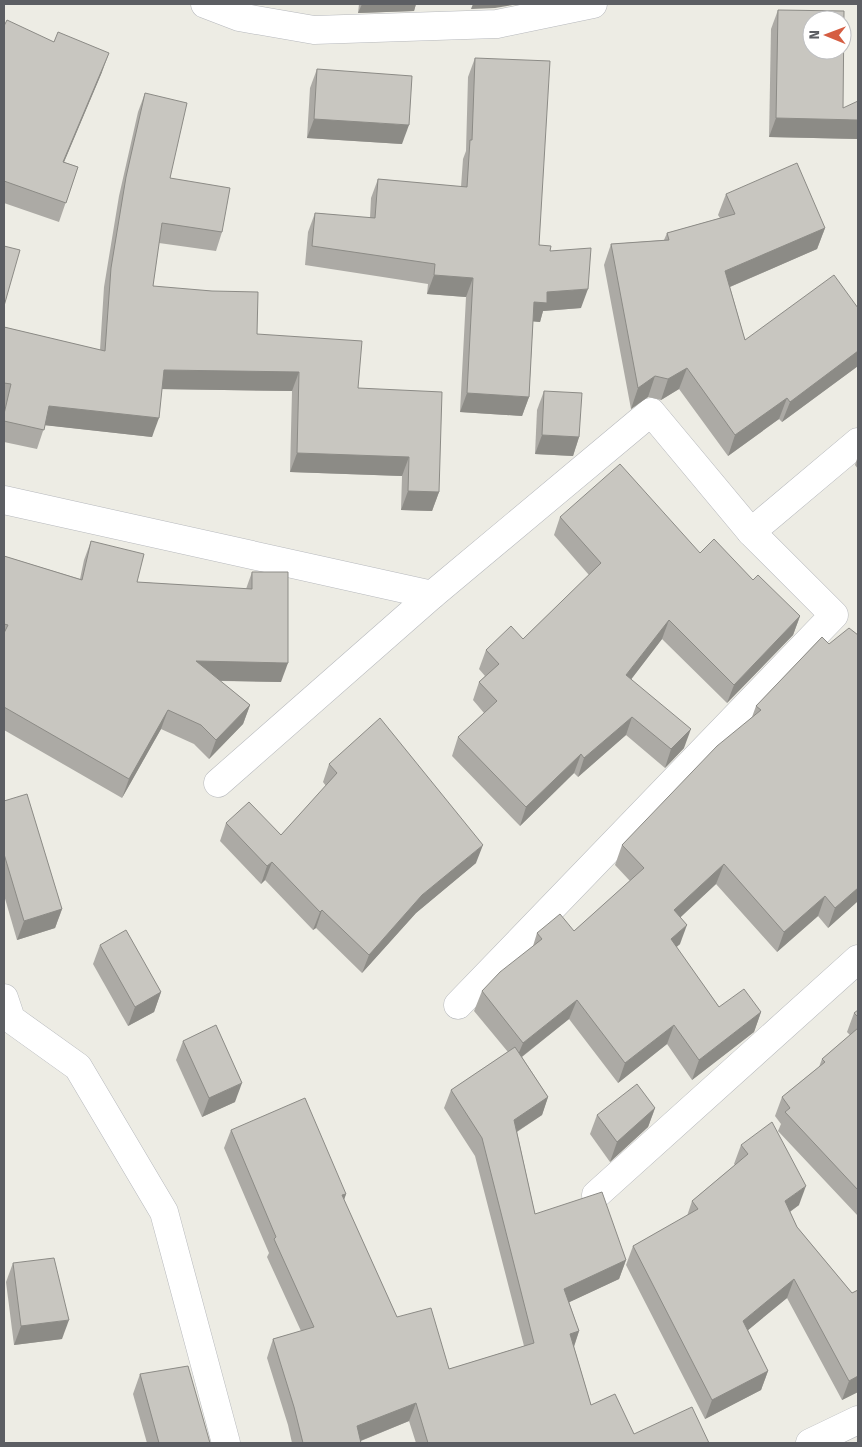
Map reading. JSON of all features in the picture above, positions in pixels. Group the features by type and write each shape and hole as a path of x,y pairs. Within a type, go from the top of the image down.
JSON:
{"street":[{"path":"205,4 239,16 314,30 497,24 593,4"},
{"path":"218,783 432,595 651,412 750,532 852,635"},
{"path":"750,532 858,442"},
{"path":"4,500 432,595"},
{"path":"458,1006 834,615"},
{"path":"596,1195 858,959"},
{"path":"4,998 11,1019 78,1067 164,1212 226,1443"},
{"path":"810,1443 858,1420"}],"building":[{"path":"778,10 802,10 802,60 843,60 843,108 858,101 858,120 776,118"},
{"path":"7,20 54,42 58,32 109,53 63,162 78,167 66,203 4,181 4,26"},
{"path":"475,58 550,61 539,245 551,246 550,251 591,248 588,289 547,292 547,303 534,302 529,397 467,393 473,278 434,275 435,264 312,246 315,213 375,218 378,179 467,187 470,140 472,140"},
{"path":"317,69 412,76 409,125 314,119"},
{"path":"145,93 187,103 170,178 230,188 222,232 162,223 153,286 212,291 258,292 257,334 362,341 358,388 442,392 439,492 408,491 409,457 297,453 299,372 164,370 159,418 49,406 44,430 4,421 11,384 4,383 4,327 105,351 111,268 126,177"},
{"path":"797,163 825,228 725,271 745,340 834,275 858,308 858,351 790,402 787,398 735,435 687,368 668,379 655,376 638,388 611,244 669,240 667,233 735,214 726,194"},
{"path":"4,246 20,250 4,306"},
{"path":"544,391 582,393 579,437 542,435"},
{"path":"620,464 700,553 714,539 753,580 758,575 800,616 734,685 669,620 626,675 691,729 671,749 632,717 584,758 581,754 526,807 458,737 497,701 479,682 499,664 486,650 511,626 523,639 601,563 560,517"},
{"path":"91,541 144,554 137,582 252,589 252,572 288,572 288,663 196,661 250,705 216,740 201,725 168,710 129,779 4,707 4,633 8,625 4,624 4,556 82,580"},
{"path":"849,628 858,635 858,888 835,908 825,896 784,932 724,864 674,910 687,925 671,939 719,1007 744,989 761,1012 699,1060 674,1025 625,1063 577,1000 523,1043 482,991 500,972 542,939 537,933 560,914 574,931 644,868 622,845 717,746 761,710 756,706 822,637 829,644"},
{"path":"380,718 483,845 422,895 369,955 322,910 320,912 272,862 267,866 226,823 249,802 281,835 337,773 329,764"},
{"path":"27,794 62,909 24,921 4,854 4,801"},
{"path":"126,930 161,992 135,1007 100,945"},
{"path":"216,1025 242,1083 209,1098 183,1041"},
{"path":"858,1028 858,1190 785,1112 790,1108 782,1097 825,1062 822,1059"},
{"path":"515,1047 548,1097 514,1120 535,1214 602,1192 626,1260 564,1289 579,1331 570,1334 591,1405 615,1394 634,1434 692,1407 709,1443 428,1443 416,1403 357,1426 361,1443 303,1443 273,1339 314,1327 274,1239 276,1237 231,1130 305,1098 346,1194 342,1195 397,1317 431,1308 449,1369 534,1343 482,1138 451,1090"},
{"path":"637,1084 655,1108 617,1142 597,1115"},
{"path":"772,1122 806,1186 785,1201 797,1227 852,1293 858,1290 858,1376 849,1381 794,1279 743,1321 768,1371 712,1400 633,1246 698,1209 692,1201 748,1154 741,1145"},
{"path":"54,1258 69,1320 21,1326 13,1263"},
{"path":"188,1366 210,1443 159,1443 140,1374"}]}
